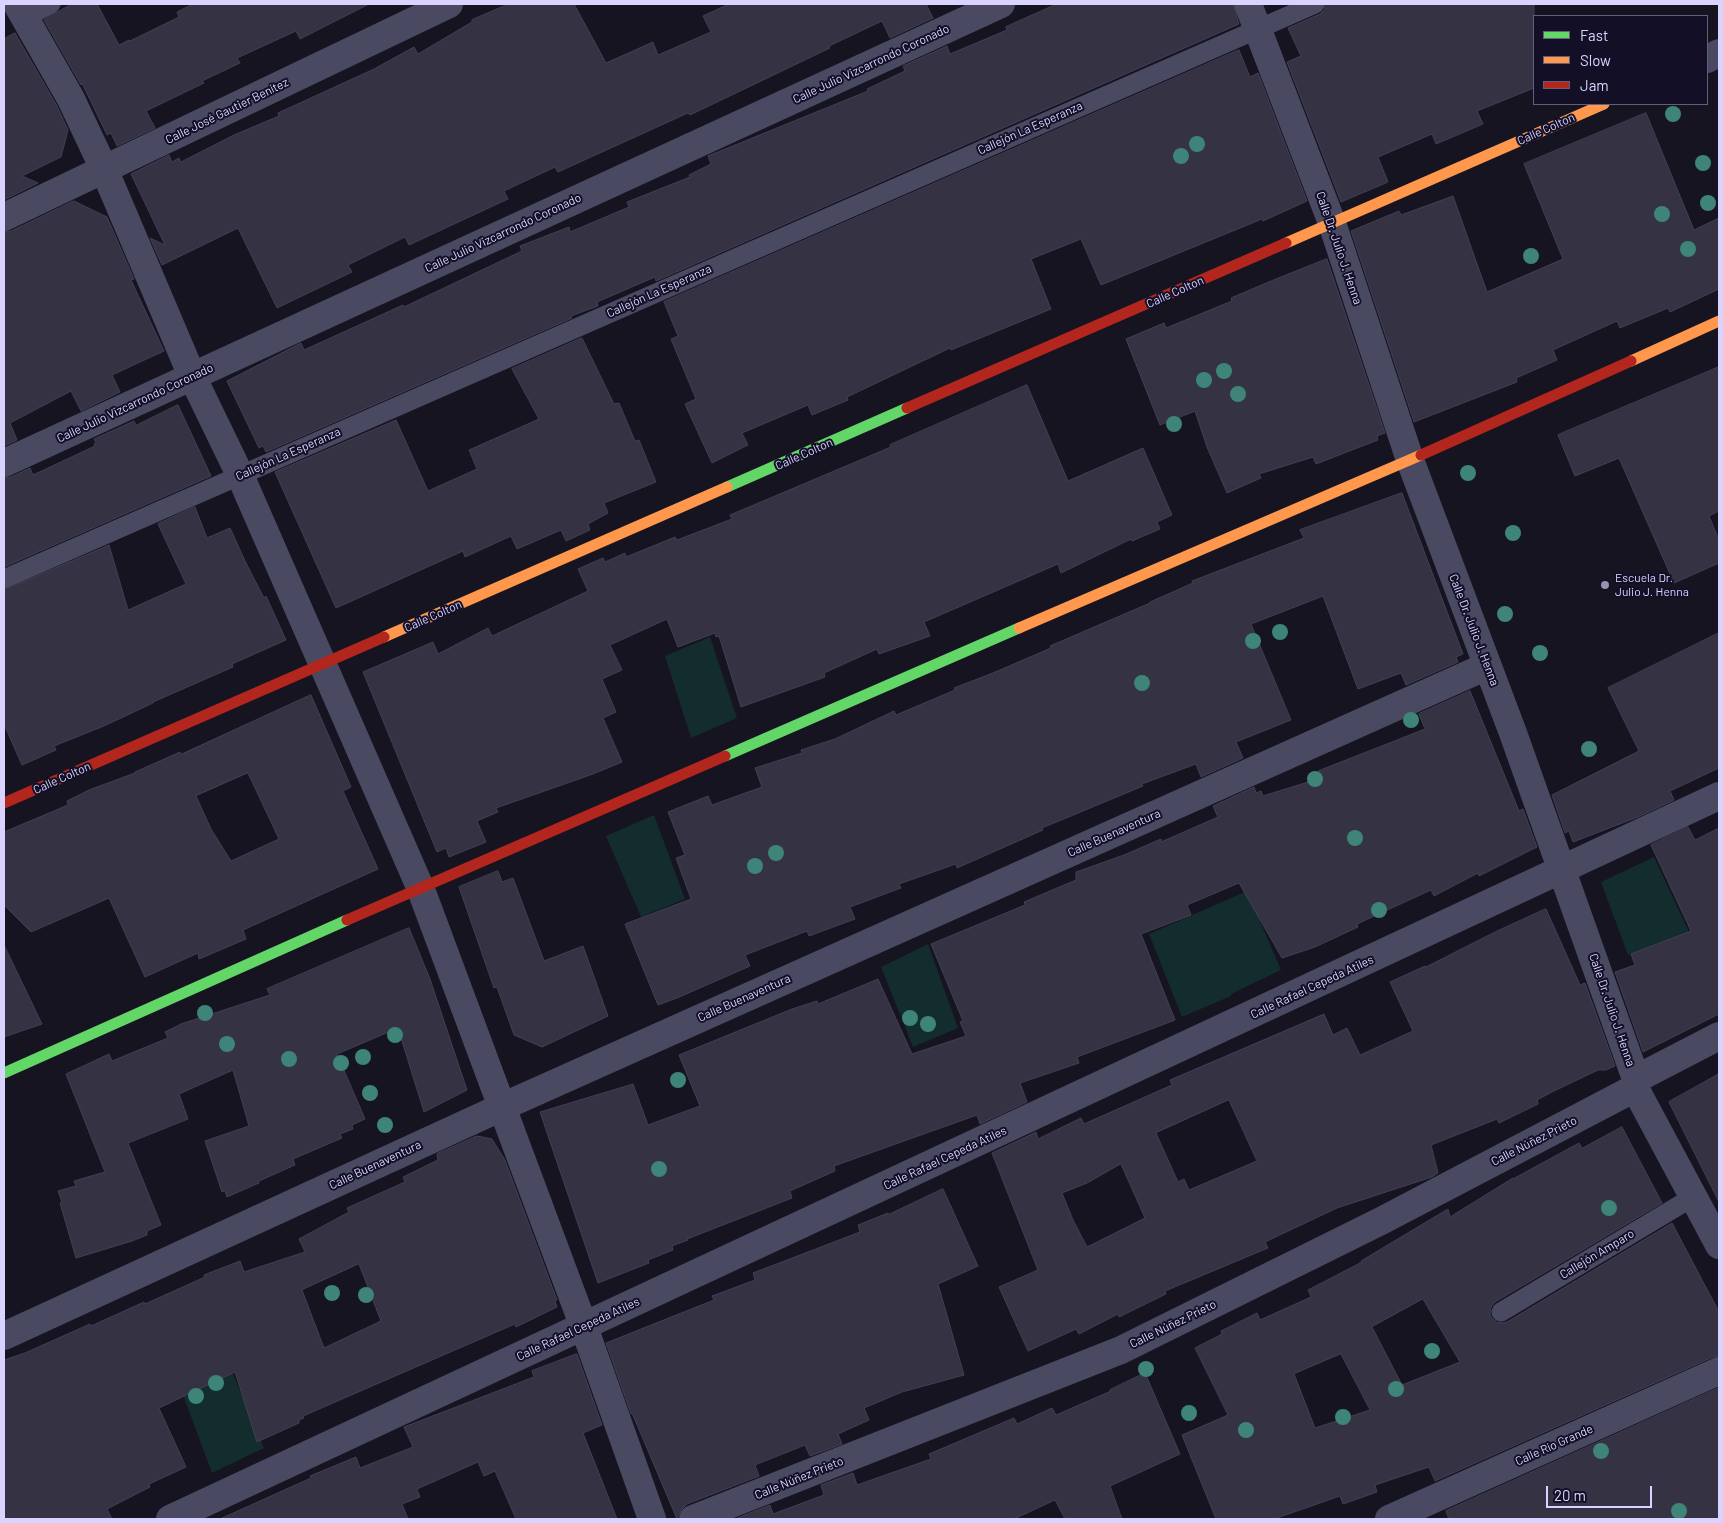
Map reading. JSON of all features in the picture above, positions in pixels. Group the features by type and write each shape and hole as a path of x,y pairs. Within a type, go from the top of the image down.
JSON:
{"street":[{"name":"Calle José Gautier Benítez","path":"4,217 449,4"},
{"name":"Calle Julio Vizcarrondo Coronado","path":"4,463 1002,4"},
{"path":"22,11 71,99 104,169 192,376 240,475 420,887 584,1327 652,1519"},
{"name":"Calle Dr. Julio J. Henna","path":"1253,16 1332,223 1410,460 1562,870 1635,1084 1693,1197 1718,1239"},
{"name":"Calle Colton","path":"4,803 1602,105"},
{"path":"4,1073 420,887 1410,460 1719,321"},
{"name":"Calle Buenaventura","path":"4,1336 502,1107 1487,666"},
{"name":"Calle Rafael Cepeda Atiles","path":"170,1519 1719,796"},
{"name":"Calle Núñez Prieto","path":"693,1519 1121,1350 1381,1221 1635,1084 1719,1036"},
{"name":"Calle Río Grande","path":"1389,1519 1719,1371"}],"lane":[{"path":"22,11 51,4"},
{"name":"Callejón La Esperanza","path":"4,579 240,475 1253,16 1315,4"},
{"name":"Callejón Amparo","path":"1501,1312 1693,1197"}],"green space":[{"path":"710,637 737,718 691,738 665,656"},
{"path":"654,815 685,899 641,917 606,836"},
{"path":"1654,857 1689,932 1628,955 1601,882"},
{"path":"1247,891 1281,970 1231,994 1231,996 1182,1017 1149,934"},
{"path":"928,944 958,1028 913,1047 881,967"},
{"path":"228,1362 264,1448 212,1473 179,1384"}],"building":[{"path":"72,4 97,4 119,45 179,17 177,12 193,4 369,4 300,39 296,31 237,58 240,63 146,111 155,128 117,146 111,133 107,135 82,83 81,85 44,20"},
{"path":"509,4 574,4 606,63 653,42 658,55 711,32 703,16 729,4 926,4 933,18 890,38 882,21 690,115 688,113 558,172 555,167 504,191 508,199 409,245 405,237 348,265 352,272 277,308 238,228 162,265 150,238 165,245 131,174 169,155 172,162 179,158 181,162 234,135 279,116 278,113 374,69 414,47 418,54 472,22 472,20"},
{"path":"1057,4 1233,4 1239,24 656,281 655,277 597,302 598,306 571,316 572,318 266,452 263,446 259,448 227,381 301,343 304,350 403,305 404,307 522,251 520,246 569,227 570,232 629,207 627,202 690,177 689,175 711,164 708,156 868,91 867,89 905,71 903,66 947,46 950,54 1007,30 1006,27"},
{"path":"1326,4 1534,4 1533,88 1477,111 1483,124 1436,144 1432,134 1378,157 1388,182 1341,202 1287,62 1301,56 1288,28 1320,14"},
{"path":"15,33 57,106 68,130 61,157 22,176 38,183 4,200 4,39"},
{"path":"1239,50 1250,77 1258,73 1307,201 1263,221 1262,219 1101,285 1081,239 1031,259 1051,309 951,350 950,348 847,397 848,400 812,415 808,405 742,433 748,445 712,463 685,404 696,399 671,339 678,336 664,302"},
{"path":"1646,113 1694,230 1719,218 1719,289 1670,312 1668,308 1620,328 1617,321 1553,350 1557,360 1516,378 1517,382 1414,422 1351,231 1399,211 1401,215 1453,196 1487,292 1563,259 1524,164"},
{"path":"74,201 107,217 134,279 131,280 164,351 112,375 120,392 81,411 71,391 10,423 17,440 4,446 4,232 11,231"},
{"path":"1327,259 1385,433 1377,436 1378,440 1316,464 1313,457 1259,474 1261,478 1227,493 1207,447 1195,411 1160,425 1126,339 1164,323 1166,328 1232,301 1231,298"},
{"path":"582,338 614,404 619,403 635,441 639,440 656,482 604,503 608,513 588,524 590,530 566,541 561,530 517,549 511,536 465,557 463,551 336,608 275,472 396,420 428,491 477,469 469,450 539,419 512,369"},
{"path":"1719,367 1719,511 1709,516 1719,540 1719,563 1674,583 1619,458 1575,476 1558,435"},
{"path":"1027,385 1068,481 1143,448 1172,515 1157,522 1160,529 1132,541 1131,539 1061,573 1058,564 924,622 930,636 879,654 877,649 824,673 825,677 741,707 719,636 716,637 715,633 678,647 667,619 610,645 622,670 602,679 616,712 603,718 622,762 496,808 498,812 477,821 486,842 449,857 446,848 437,852 363,672 433,642 438,654 488,628 492,636 588,591 578,569 603,558 605,562 625,553 626,557 675,537 677,540 732,519 730,515 891,447 890,445"},
{"path":"178,405 211,476 4,567 4,478 11,477 30,468 33,475 95,446 94,439 134,421 136,425"},
{"path":"1402,493 1463,654 1456,657 1458,662 1406,685 1401,673 1358,689 1323,596 1251,624 1291,720 1236,742 1243,758 1201,777 1196,764 1142,784 1143,786 1042,828 1043,830 957,868 956,864 899,884 901,888 850,907 855,919 809,936 807,931 745,955 750,966 658,1005 625,924 691,899 676,858 685,855 668,812 708,796 712,805 762,787 755,768 802,753 801,750 835,739 894,711 896,715 955,690 954,688 1051,648 1050,646 1150,603 1193,583 1192,581 1304,538 1300,530"},
{"path":"195,507 207,538 230,528 264,598 266,596 286,640 232,664 233,667 104,726 54,746 56,750 22,765 4,724 4,590 109,545 128,610 186,584 158,524"},
{"path":"1719,633 1719,768 1670,791 1674,800 1638,817 1573,842 1569,831 1565,833 1552,795 1639,751 1608,688"},
{"path":"1470,691 1519,811 1523,809 1537,847 1479,876 1478,873 1434,896 1431,890 1357,924 1358,927 1315,947 1282,958 1239,883 1187,905 1191,915 1141,934 1175,1020 1077,1057 1079,1063 1020,1083 1027,1102 980,1124 977,1115 834,1166 835,1171 790,1191 792,1198 687,1239 672,1246 673,1250 648,1260 649,1263 598,1283 540,1112 633,1084 648,1125 700,1106 679,1055 792,1009 817,1001 818,1004 878,979 912,1054 966,1036 960,1022 963,1021 931,944 1025,905 1024,902 1076,880 1076,872 1124,855 1161,839 1161,842 1218,817 1213,806 1254,787 1256,793 1261,791 1263,796 1321,778 1318,771 1425,729 1419,714"},
{"path":"311,695 351,787 343,791 378,869 243,930 246,939 199,959 198,953 145,977 109,898 31,932 4,905 4,832 68,805 67,801 89,790 135,773 180,752 181,754","holes":["248,773 279,839 231,861 211,829 196,796"]},
{"path":"1688,827 1695,840 1719,828 1719,1014 1643,1052 1615,972 1635,965 1631,954 1691,931 1651,845"},
{"path":"498,871 502,882 513,878 544,961 583,946 608,1016 542,1047 514,1035 497,987 494,988 459,887"},
{"path":"1546,909 1580,985 1585,983 1615,1066 1606,1070 1598,1070 1552,1092 1537,1100 1538,1104 1499,1123 1497,1119 1431,1145 1438,1173 1432,1177 1337,1208 1265,1242 1268,1248 1165,1291 1166,1294 1119,1317 1118,1314 1079,1334 1076,1329 1028,1351 999,1287 1038,1270 992,1153 1036,1132 1038,1139 1081,1118 1084,1124 1172,1085 1170,1080 1324,1014 1333,1035 1347,1028 1360,1055 1413,1031 1390,982 1426,967","holes":["1229,1100 1257,1161 1189,1190 1184,1179 1178,1182 1156,1133","1121,1164 1145,1218 1087,1247 1062,1193 1087,1183"]},
{"path":"409,928 430,979 467,1090 424,1112 398,1028 337,1054 365,1119 352,1125 353,1129 340,1134 342,1138 293,1159 295,1165 227,1197 225,1191 222,1192 205,1141 249,1126 233,1070 179,1094 188,1119 128,1143 161,1225 147,1231 147,1235 132,1241 76,1258 58,1191 76,1186 74,1181 105,1172 66,1074 109,1054 112,1061 168,1038 165,1032 181,1024 270,995 267,989"},
{"path":"4,945 42,1024 4,1037"},
{"path":"1719,1074 1719,1202 1669,1102"},
{"path":"1622,1127 1662,1203 1495,1302 1491,1307 1491,1317 1496,1322 1507,1322 1672,1223 1719,1312 1719,1356 1713,1357 1435,1481 1429,1467 1375,1485 1377,1492 1343,1504 1340,1496 1274,1519 1216,1519 1182,1435 1228,1415 1195,1348 1222,1334 1221,1331 1257,1313 1260,1320 1311,1297 1308,1290 1362,1262 1448,1209 1450,1217 1513,1178 1579,1143 1582,1148","holes":["1423,1299 1460,1362 1402,1385 1372,1327","1341,1354 1370,1410 1315,1428 1294,1374"]},
{"path":"477,1136 492,1139 505,1160 557,1300 555,1301 557,1307 516,1327 515,1324 303,1416 304,1418 299,1420 299,1423 257,1442 235,1372 159,1408 186,1467 149,1484 150,1487 107,1509 112,1519 4,1519 4,1360 25,1353 90,1324 91,1326 144,1302 145,1304 205,1277 204,1275 240,1261 244,1272 305,1252 299,1239 349,1212 347,1208 405,1182 403,1177 438,1160 437,1154","holes":["359,1264 381,1321 324,1348 302,1290"]},
{"path":"943,1189 978,1266 938,1284 964,1375 902,1392 864,1408 869,1420 838,1434 842,1444 810,1456 805,1445 755,1465 759,1476 687,1504 681,1510 677,1519 631,1414 606,1343 714,1300 712,1296 755,1280 753,1273 860,1232 858,1225 889,1214"},
{"path":"577,1354 602,1425 583,1433 617,1519 516,1519 495,1471 484,1476 478,1462 417,1489 420,1497 402,1504 408,1519 220,1519 311,1478 310,1476 356,1457 360,1468 413,1447 404,1427 534,1377 532,1371"},
{"path":"1145,1373 1180,1454 1110,1486 1122,1519 1065,1519 1055,1500 1014,1519 735,1519 770,1505 773,1514 824,1495 821,1485 853,1473 857,1485 931,1459 929,1454 1014,1418 1017,1424 1052,1408 1056,1415 1111,1391"},
{"path":"1719,1388 1719,1519 1449,1519 1446,1511"}],"traffic: fast":[{"path":"727,487 907,408"},
{"path":"725,756 1019,628"},
{"path":"4,1073 347,920"}],"traffic: slow":[{"path":"1286,243 1602,105"},
{"path":"1631,361 1719,321"},
{"path":"1019,628 1421,455"},
{"path":"384,637 727,487"}],"traffic: jam":[{"path":"907,408 1286,243"},
{"path":"1421,455 1631,361"},
{"path":"4,803 384,637"},
{"path":"347,920 725,756"}],"place":[{"name":"Escuela Dr. Julio J. Henna","path":"1605,585"}]}
